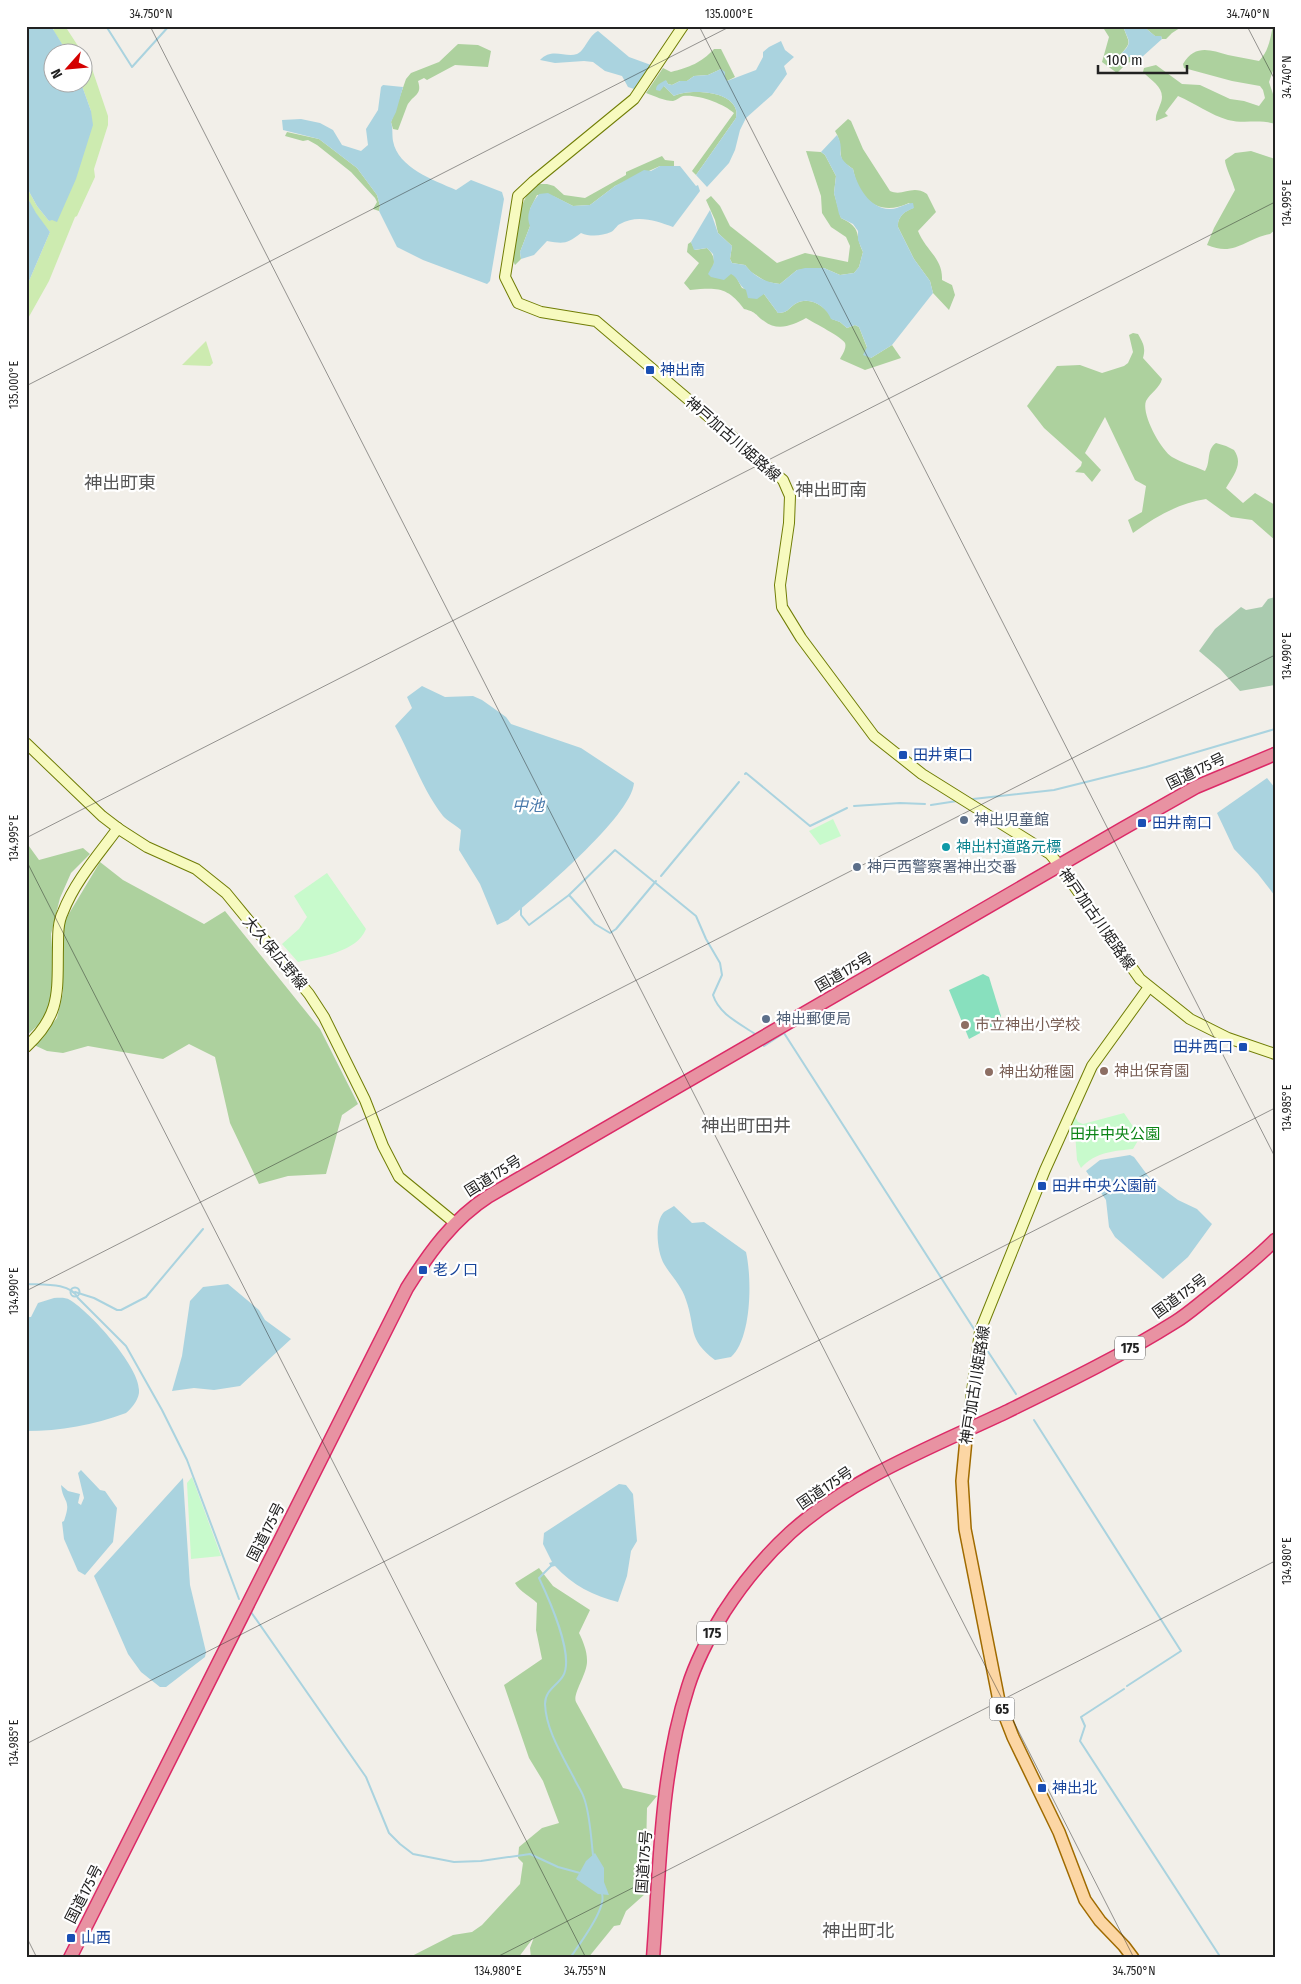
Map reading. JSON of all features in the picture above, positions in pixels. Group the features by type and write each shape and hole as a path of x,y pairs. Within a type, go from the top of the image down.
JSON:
{"highway":[{"name":"国道175号","path":"70,1958 407,1288 428,1255 455,1223 471,1208 489,1196 1196,788 1275,754"},
{"name":"国道175号","path":"653,1958 663,1812 678,1721 688,1684 716,1625 736,1594 762,1563 789,1534 813,1514 884,1470 1118,1354 1177,1321 1258,1256 1275,1240"}],"main road":[{"name":"神戸加古川姫路線","path":"968,1429 962,1481 965,1529 999,1700 1013,1736 1059,1832 1085,1900 1100,1922 1133,1958"}],"street":[{"name":"神戸加古川姫路線","path":"683,26 634,99 518,196 505,277 510,290 518,303 541,312 596,320 783,480 790,496 790,514 780,585 782,607 801,638 874,736 922,774 1050,854 1140,979 1149,987 1092,1066 1042,1179 980,1331 968,1429"},
{"name":"大久保広野線","path":"26,743 102,816 147,847 196,869 226,893 308,994 324,1017 365,1100 383,1146 399,1177 455,1223"},
{"path":"26,1047 45,1028 57,1001 59,979 58,930 62,912 75,889 118,828"},
{"path":"1149,987 1190,1020 1228,1038 1275,1054"}],"green space":[{"path":"59,26 65,26 75,42 61,42 53,30"},
{"path":"1095,26 1123,26 1128,39 1128,45 1119,56 1142,57 1142,59 1127,63 1117,73 1102,62 1109,37 1104,29"},
{"path":"1143,26 1183,26 1166,39 1162,39 1161,36 1155,36"},
{"path":"1273,26 1275,26 1275,65 1269,82 1275,100 1275,124 1228,120 1178,96 1165,113 1168,116 1156,121 1156,115 1162,99 1161,90 1143,72 1144,68 1156,65 1182,84 1200,85 1230,99 1259,106 1265,98 1260,86 1232,81 1184,68 1183,64 1193,53 1203,50 1259,61 1267,49"},
{"path":"458,44 478,45 491,51 488,67 455,65 427,80 424,78 418,81 418,93 409,102 398,130 393,129 391,122 406,79 411,73 439,62"},
{"path":"714,49 721,49 735,77 727,81 721,69 708,75 694,76 687,81 680,81 672,85 666,81 664,86 674,96 689,92 718,95 732,103 736,111 736,118 696,175 692,171 734,113 717,103 703,98 683,96 670,101 646,93 663,68 671,72 690,66 700,61"},
{"path":"92,69 108,116 108,125 94,169 95,177 75,217 49,281 26,322 26,288 50,232 31,205 26,186 37,206 49,221 91,111 84,92 92,92"},
{"path":"848,119 851,121 863,149 890,191 899,193 917,190 927,194 936,212 918,231 940,266 942,280 952,285 955,295 949,310 933,293 930,281 914,259 898,227 902,215 913,208 909,203 888,208 872,203 860,189 853,169 842,161 840,142 835,131"},
{"path":"287,132 319,139 357,168 377,195 380,206 379,211 373,209 377,202 375,198 351,172 317,145 308,140 303,141 285,136"},
{"path":"806,151 821,152 825,155 836,176 834,193 841,218 852,225 857,232 863,252 859,267 854,273 840,275 824,268 797,270 780,284 767,282 751,272 745,265 732,263 730,259 732,246 718,233 715,220 706,200 711,196 720,206 730,226 777,263 805,253 848,262 850,246 846,237 831,227 822,213 821,196"},
{"path":"1251,151 1275,159 1275,230 1270,234 1232,248 1225,249 1207,245 1235,190 1225,160 1235,153"},
{"path":"662,156 665,160 674,161 674,167 660,166 615,186 590,205 573,206 553,196 537,195 530,209 530,226 520,252 521,259 515,265 511,257 518,218 524,200 535,184 547,184 554,186 564,195 585,198 626,175 626,172"},
{"path":"691,242 695,250 707,248 713,256 713,267 735,275 742,288 764,294 778,313 800,302 811,301 821,306 832,319 840,322 847,328 855,325 859,327 871,358 892,345 901,358 865,370 840,359 845,349 843,340 806,318 791,325 775,326 744,309 738,301 726,292 714,289 690,290 684,283 699,263 687,252 688,244"},
{"path":"1133,333 1138,334 1143,343 1143,358 1162,379 1146,401 1145,407 1149,423 1158,440 1172,457 1205,471 1211,449 1216,443 1234,450 1237,455 1238,465 1226,488 1243,503 1255,493 1275,505 1275,540 1252,520 1231,517 1206,499 1186,504 1168,512 1133,533 1128,520 1142,512 1146,486 1135,480 1105,417 1085,453 1101,470 1092,482 1084,473 1075,472 1082,462 1044,428 1027,406 1057,366 1080,365 1102,373 1124,366 1128,363 1133,352 1129,335"},
{"path":"206,341 213,363 210,366 182,365"},
{"path":"1275,597 1275,685 1240,691 1220,669 1199,651 1215,629 1241,607 1246,610 1262,607 1268,599"},
{"path":"833,819 841,836 820,845 809,831"},
{"path":"26,842 39,860 83,848 90,854 71,873 60,898 51,934 54,973 53,993 45,1019 26,1036"},
{"path":"100,862 123,880 204,924 225,911 320,1029 358,1104 342,1115 326,1174 288,1176 259,1184 230,1123 215,1057 189,1044 163,1059 88,1046 63,1053 47,1051 34,1045 57,1018 63,992 61,951 64,922"},
{"path":"327,873 366,929 355,943 346,948 298,962 282,944 299,929 307,917 294,896"},
{"path":"983,974 989,977 1001,1016 997,1024 969,1039 949,990"},
{"name":"田井中央公園","path":"1072,1111 1078,1122 1083,1124 1124,1113 1140,1137 1133,1149 1099,1155 1081,1168 1077,1160 1075,1133 1064,1128"},
{"path":"192,1477 221,1556 191,1559 187,1483"},
{"path":"539,1568 553,1586 590,1610 579,1633 586,1653 587,1665 576,1694 576,1702 623,1788 657,1796 647,1808 645,1894 626,1911 620,1925 614,1926 588,1958 531,1958 530,1948 534,1937 518,1958 408,1958 453,1935 472,1932 482,1925 520,1884 523,1863 518,1858 519,1847 542,1828 559,1823 543,1781 529,1758 504,1685 542,1659 536,1630 537,1603 515,1583"}],"water":[{"path":"26,26 51,26 61,42 42,42 42,92 84,92 91,111 93,125 76,179 57,222 49,221 37,206 26,186"},
{"path":"1123,26 1143,26 1155,36 1161,36 1162,39 1142,57 1118,57 1129,42"},
{"path":"598,31 629,57 651,65 634,89 628,87 622,76 605,71 593,62 555,63 540,60 554,53 577,54"},
{"path":"781,41 785,50 794,57 784,66 787,74 772,95 746,118 729,163 707,187 696,175 736,118 736,110 726,98 718,95 689,92 674,96 664,86 660,91 656,90 657,86 666,80 668,84 672,85 680,81 687,81 694,76 708,75 721,69 725,72 727,81 756,70 763,57 763,52"},
{"path":"383,85 403,87 391,122 396,150 409,166 456,190 471,180 502,192 504,199 490,281 487,284 423,260 397,247 379,211 380,206 377,195 357,168 319,139 283,130 282,120 301,119 320,123 333,130 342,145 361,151 368,145 366,129 378,110 381,87"},
{"path":"837,135 841,145 841,156 846,164 853,169 861,189 871,201 877,206 891,209 913,203 914,208 902,215 898,227 914,259 930,281 933,293 892,345 871,358 863,355 867,347 859,327 855,325 847,328 840,322 831,319 821,306 811,301 800,302 778,313 764,294 757,299 748,298 746,290 731,274 724,280 711,277 708,274 714,263 713,254 707,248 694,250 691,242 710,210 718,233 732,246 730,259 732,263 745,265 757,276 765,280 780,284 797,270 805,268 824,268 840,275 854,273 859,267 863,252 858,240 858,231 853,224 841,218 839,214 834,193 836,176 825,155 821,152"},
{"path":"660,166 680,166 696,186 698,185 700,191 673,227 654,221 633,219 620,224 612,231 604,234 592,235 581,233 565,242 547,241 534,255 521,259 520,252 530,226 529,213 539,194 548,193 573,206 590,205 615,186 644,170 651,171"},
{"path":"26,195 50,232 26,288"},
{"name":"中池","path":"422,686 445,697 473,696 482,700 506,717 511,724 581,748 634,783 629,798 600,835 539,893 508,920 497,925 480,884 459,850 461,830 445,818 436,806 395,726 412,708 407,697"},
{"path":"1267,778 1275,788 1275,896 1258,874 1234,849 1217,813"},
{"path":"1130,1155 1134,1157 1151,1180 1178,1200 1197,1209 1212,1224 1188,1257 1163,1279 1115,1237 1109,1227 1106,1200 1086,1171 1100,1160"},
{"path":"674,1206 692,1223 704,1222 746,1252 749,1277 747,1322 738,1348 731,1357 715,1360 700,1346 694,1333 684,1295 662,1259 658,1245 659,1223 664,1212"},
{"path":"228,1284 259,1310 265,1320 291,1339 240,1386 214,1390 194,1388 172,1391 182,1356 190,1301 203,1287"},
{"path":"54,1298 70,1300 101,1327 131,1368 137,1380 139,1393 135,1403 126,1413 89,1424 26,1431 26,1317 31,1317 38,1303"},
{"path":"81,1470 100,1490 105,1491 117,1508 113,1542 85,1575 78,1571 64,1539 62,1522 64,1521 67,1505 61,1485 68,1491 80,1494 78,1503 81,1505 84,1498 78,1473"},
{"path":"183,1478 190,1585 206,1652 205,1657 166,1687 160,1687 141,1672 128,1654 94,1576"},
{"path":"619,1484 626,1485 633,1494 637,1541 631,1551 627,1576 618,1602 600,1597 584,1589 555,1566 551,1567 549,1563 552,1562 543,1544 544,1533"},
{"path":"595,1853 604,1868 604,1882 609,1895 598,1894 576,1879 586,1861"}],"waterway":[{"path":"51,29 56,26"},
{"path":"106,26 132,67 169,26"},
{"path":"973,799 1054,790 1146,767 1275,729"},
{"path":"745,774 810,826 847,808"},
{"path":"661,876 739,782"},
{"path":"931,805 957,801"},
{"path":"854,806 900,803 925,804"},
{"path":"521,906 521,915 529,925 569,895 615,850 696,916 706,939 720,963 722,975 713,995 716,1002 730,1018 755,1034"},
{"path":"569,895 595,924 610,933 616,929 656,881"},
{"path":"764,1046 784,1033 974,1329"},
{"path":"75,1292 121,1310 146,1297 203,1229"},
{"path":"26,1284 55,1285 69,1289 126,1346 162,1410 187,1460 239,1599"},
{"path":"75,1288 79,1292 75,1296 71,1292 75,1288"},
{"path":"985,1347 1016,1394"},
{"path":"1034,1420 1181,1651 1127,1686"},
{"path":"551,1566 539,1578 559,1627 566,1655 566,1667 561,1680 547,1695 545,1704 546,1714 555,1742 584,1798 589,1819 593,1855"},
{"path":"251,1612 366,1777 389,1833 400,1844 413,1854 454,1862 481,1861 530,1854 558,1867 580,1873"},
{"path":"1124,1689 1081,1717 1085,1726 1080,1741 1221,1958"},
{"path":"570,1958 596,1917 600,1908 602,1894"}],"place":[{"name":"神出南","path":"650,370"},
{"name":"田井東口","path":"903,755"},
{"name":"神出児童館","path":"964,820"},
{"name":"田井南口","path":"1142,823"},
{"name":"神出村道路元標","path":"946,847"},
{"name":"神戸西警察署神出交番","path":"857,867"},
{"name":"神出郵便局","path":"766,1019"},
{"name":"市立神出小学校","path":"965,1025"},
{"name":"田井西口","path":"1243,1047"},
{"name":"神出保育園","path":"1104,1071"},
{"name":"神出幼稚園","path":"989,1072"},
{"name":"田井中央公園前","path":"1042,1186"},
{"name":"老ノ口","path":"423,1270"},
{"name":"神出北","path":"1042,1788"},
{"name":"山西","path":"71,1938"}],"district":[{"name":"神出町東","path":"120,483"},
{"name":"神出町南","path":"831,490"},
{"name":"神出町田井","path":"746,1126"},
{"name":"神出町北","path":"858,1931"}]}
